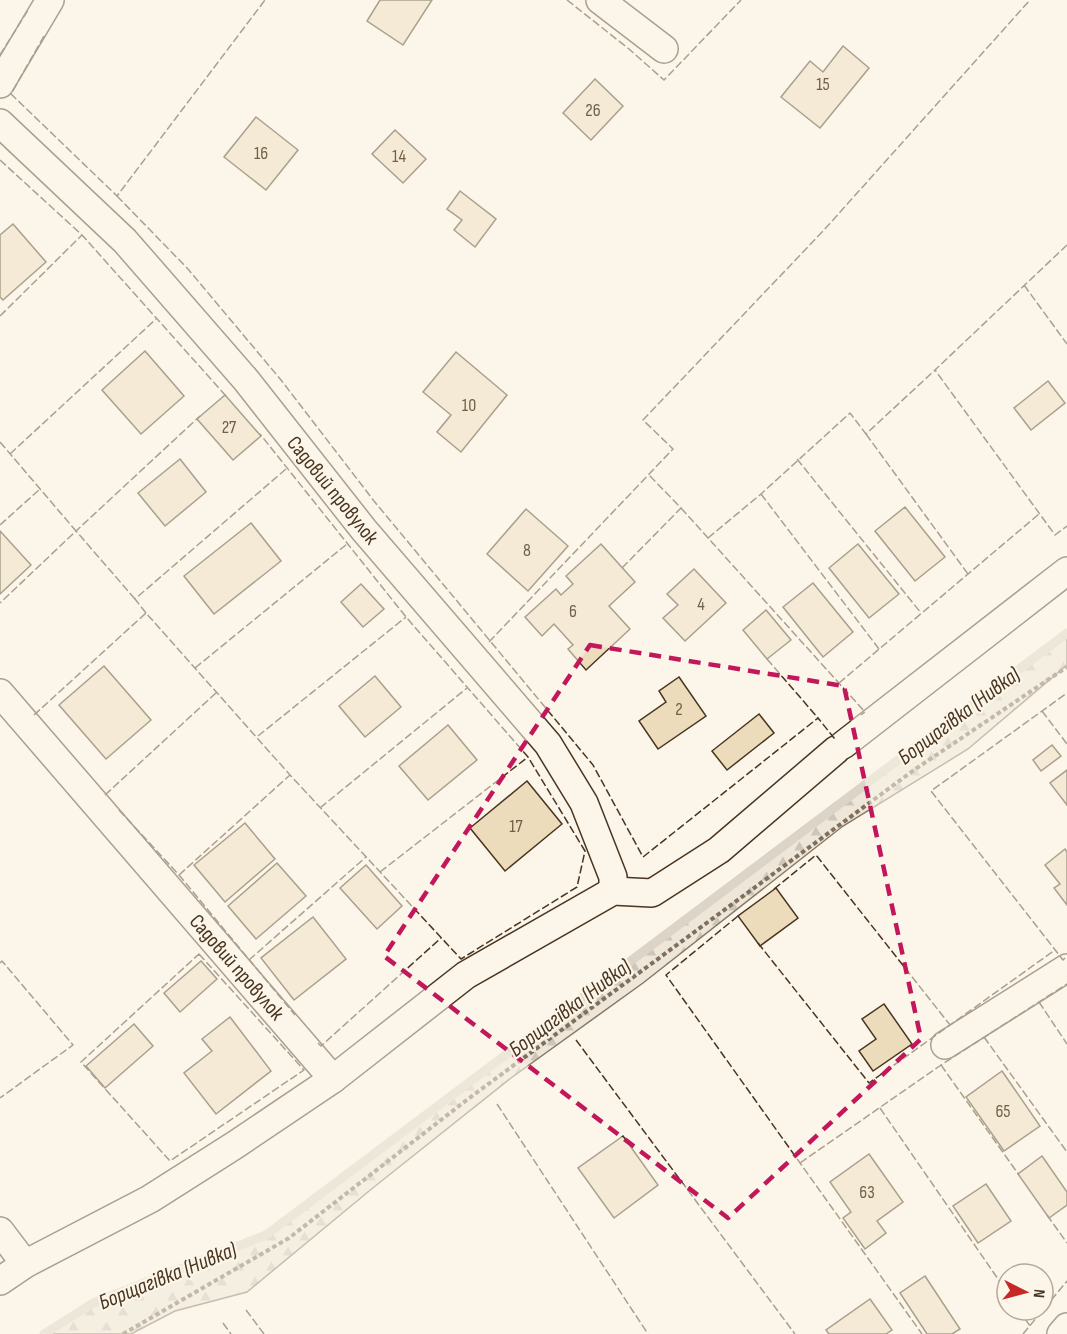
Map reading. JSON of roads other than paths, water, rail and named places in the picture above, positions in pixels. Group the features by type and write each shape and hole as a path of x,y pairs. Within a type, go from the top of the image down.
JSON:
{"street":[{"path":"0,84 50,0"},
{"path":"600,0 664,49"},
{"name":"Садовий провулок","path":"0,123 124,241 246,380 364,530 548,744 584,802 613,877 613,891"},
{"path":"0,1281 25,1264 150,1199 235,1145 333,1079 466,975 613,891 652,893 718,850 840,748 1067,571"},
{"name":"Садовий провулок","path":"0,693 333,1079"},
{"path":"945,1045 1067,968"},
{"path":"0,1231 25,1264"},
{"path":"1061,1334 1067,1327"}],"waterway":[{"name":"Борщагівка (Нивка)","path":"44,1334 93,1303 266,1235 1067,633"}]}
